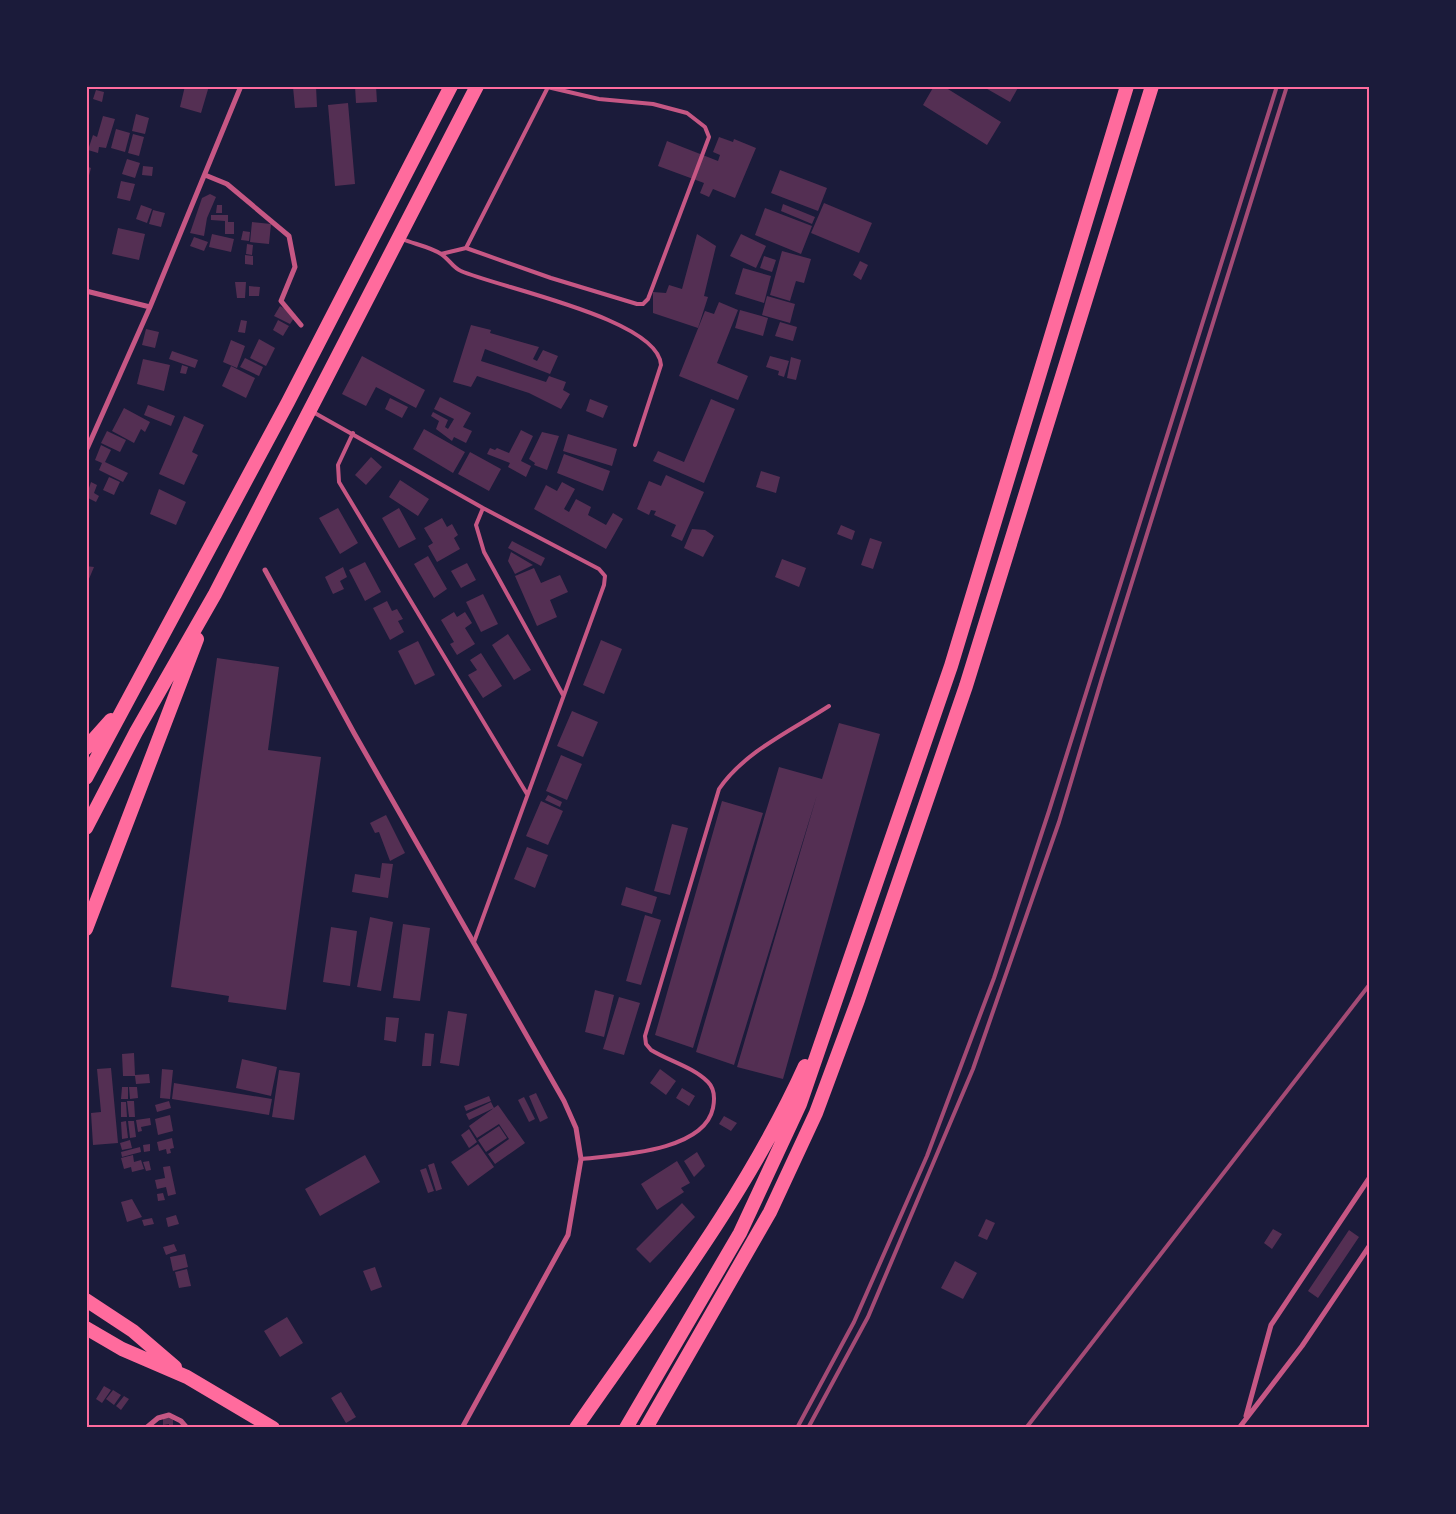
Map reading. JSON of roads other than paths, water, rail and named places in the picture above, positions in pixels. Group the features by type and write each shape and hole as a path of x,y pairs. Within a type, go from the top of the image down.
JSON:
{"highway":[{"path":"86,778 288,402 451,86"},
{"path":"626,1428 740,1233 800,1104 951,666 1127,86"},
{"path":"646,1428 770,1212 816,1113 861,991 966,686 1152,86"},
{"path":"86,828 136,732 215,594 308,409 476,90"},
{"path":"86,929 215,594"},
{"path":"87,745 123,707"},
{"path":"576,1428 718,1224 786,1108 837,996"},
{"path":"86,1300 133,1331 187,1377"},
{"path":"86,1328 122,1349 187,1377 273,1428"}],"street":[{"path":"86,451 150,307 241,86"},
{"path":"205,175 227,184 289,236 295,267 281,301 301,325"},
{"path":"86,290 150,307"},
{"path":"265,570 354,733 564,1101 576,1128 581,1159 568,1235 462,1428"},
{"path":"1246,1416 1271,1325 1370,1177"},
{"path":"1239,1428 1246,1416 1302,1346 1370,1245"},
{"path":"146,1428 158,1418 169,1415 181,1421 187,1428"}],"lane":[{"path":"441,254 466,248 551,278 637,304 643,304 648,299 709,137 704,127 687,113 653,104 599,99 545,88 466,248"},
{"path":"398,238 441,254 460,271 602,316 646,342 658,352 662,365 635,444"},
{"path":"308,409 483,508 599,569 605,576 604,585 474,942"},
{"path":"352,433 338,465 339,482 527,794"},
{"path":"483,508 476,525 484,552 564,694"},
{"path":"581,1159 655,1149 678,1142 697,1131 710,1118 714,1098 708,1083 695,1072 651,1050 646,1044 645,1036 719,789 730,775 760,750 829,706"}],"railway":[{"path":"797,1428 854,1322 927,1156 994,978 1049,811 1277,86"},
{"path":"808,1428 868,1317 973,1069 1059,822 1102,678 1287,86"},
{"path":"1026,1428 1370,984"}]}
